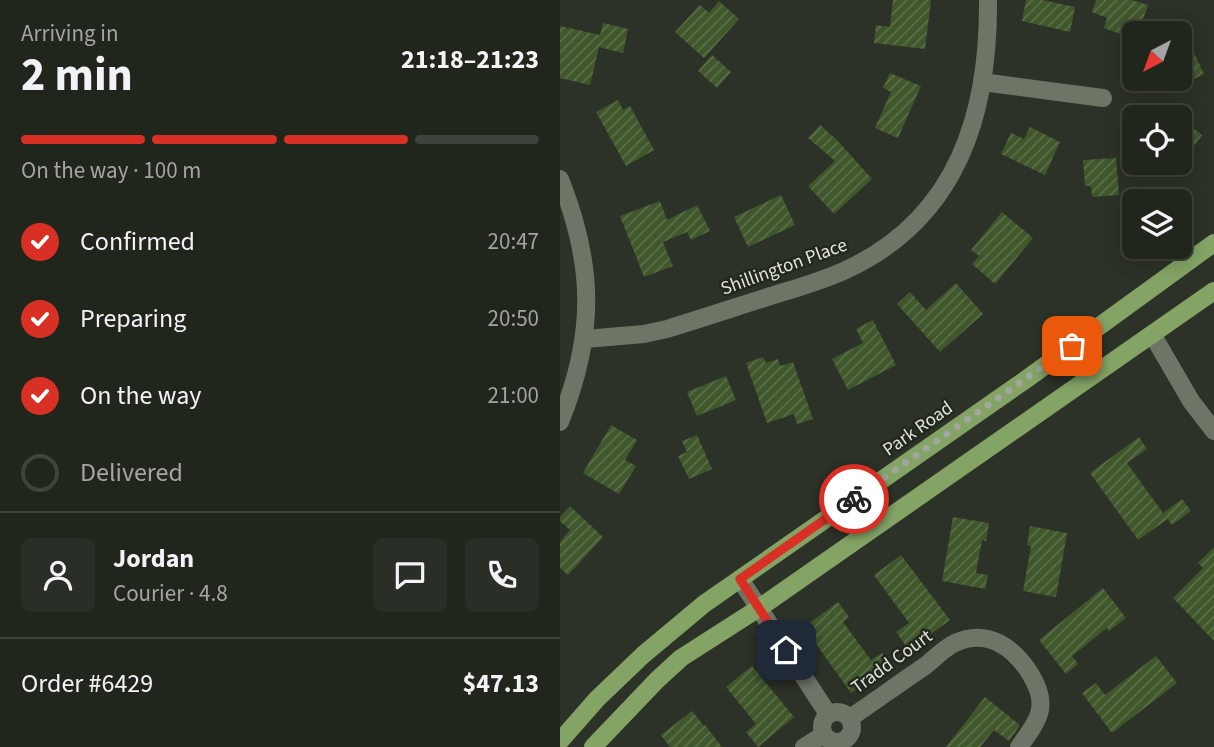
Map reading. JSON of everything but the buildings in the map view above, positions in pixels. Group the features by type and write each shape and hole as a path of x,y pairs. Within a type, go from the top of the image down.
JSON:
{"main road":[{"name":"Park Road","path":"560,741 597,699 668,633 704,604 1028,378 1214,243"},
{"path":"593,747 657,680 681,659 759,608 1214,291"},
{"path":"560,724 597,699"}],"street":[{"name":"Shillington Place","path":"584,339 644,334 667,329 814,282 849,269 906,232 937,198 964,150 975,118 982,82 989,20 988,0"},
{"path":"982,82 1103,97"},
{"path":"560,179 572,209 581,246 587,306 580,362 572,393 560,422"},
{"path":"1152,334 1191,401 1214,431"},
{"path":"740,579 828,714"},
{"name":"Tradd Court","path":"850,718 943,650 972,638 988,639 1003,645 1021,660 1039,690 1041,707 1038,721 1019,747"},
{"path":"840,712 850,718 852,730 848,744 833,742 823,735 821,723 828,714 840,712"},
{"path":"804,747 823,735"}],"way so far":[{"path":"854,499 1072,346"}],"route":[{"path":"786,650 740,579 854,499"}]}
